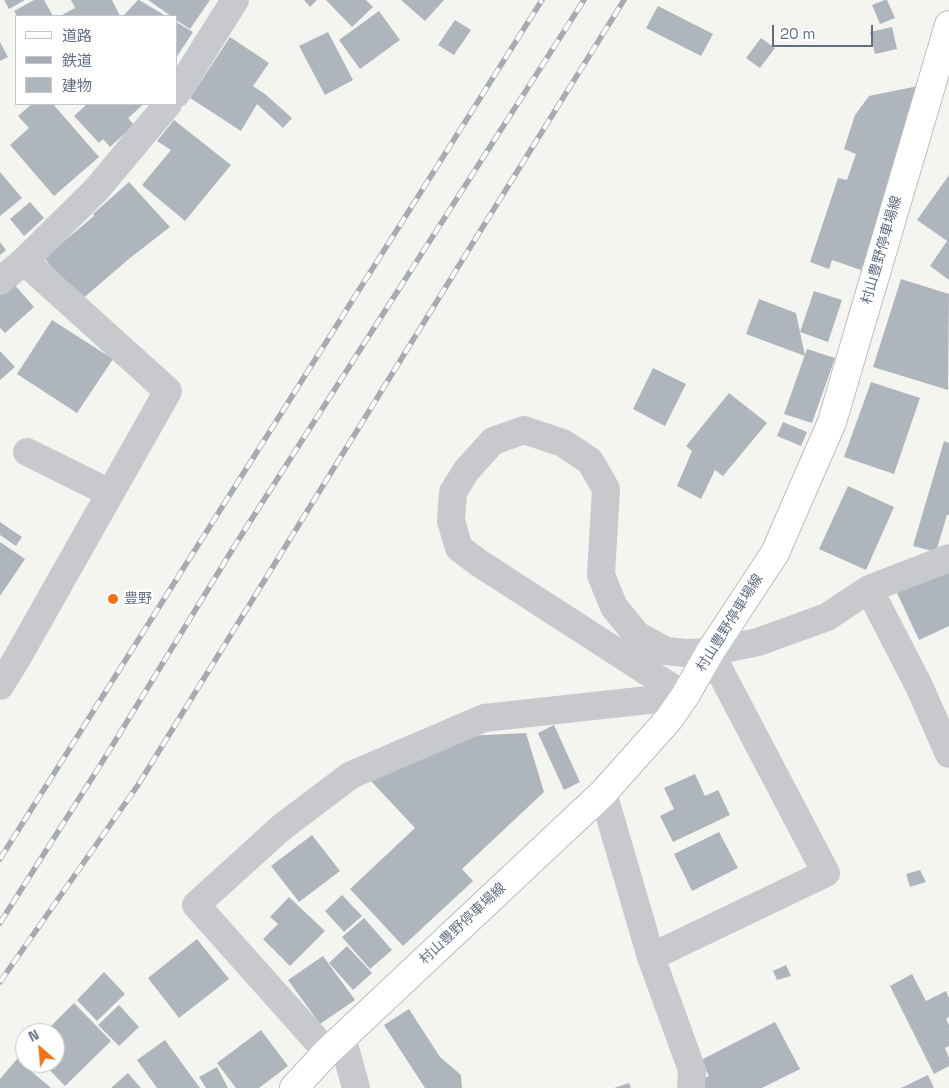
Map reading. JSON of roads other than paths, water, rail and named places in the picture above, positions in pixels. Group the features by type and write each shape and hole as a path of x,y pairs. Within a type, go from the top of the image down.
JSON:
{"main road":[{"name":"村山豊野停車場線","path":"294,1088 334,1045 603,793 669,719 685,696 710,652 775,553 832,422 949,25"}],"street":[{"path":"178,91 235,0"},
{"path":"0,281 24,261 96,190 167,105"},
{"path":"0,686 168,391 24,261"},
{"path":"685,696 479,563 459,548 451,521 453,492 466,471 493,441 524,430 563,443 590,461 606,489 601,575 614,607 637,636 666,651 686,653 710,652 758,642 827,616 869,589 949,558"},
{"path":"27,452 110,493"},
{"path":"869,589 919,686 949,754"},
{"path":"651,958 826,873 710,652"},
{"path":"356,1088 334,1045 196,905 282,827 350,775 484,718 685,696"},
{"path":"603,793 651,958 692,1070 691,1088"}],"railway":[{"path":"0,859 542,0"},
{"path":"0,923 101,764 237,542 584,0"},
{"path":"0,982 138,785 624,0"}],"place":[{"name":"豊野","path":"113,599"}]}
